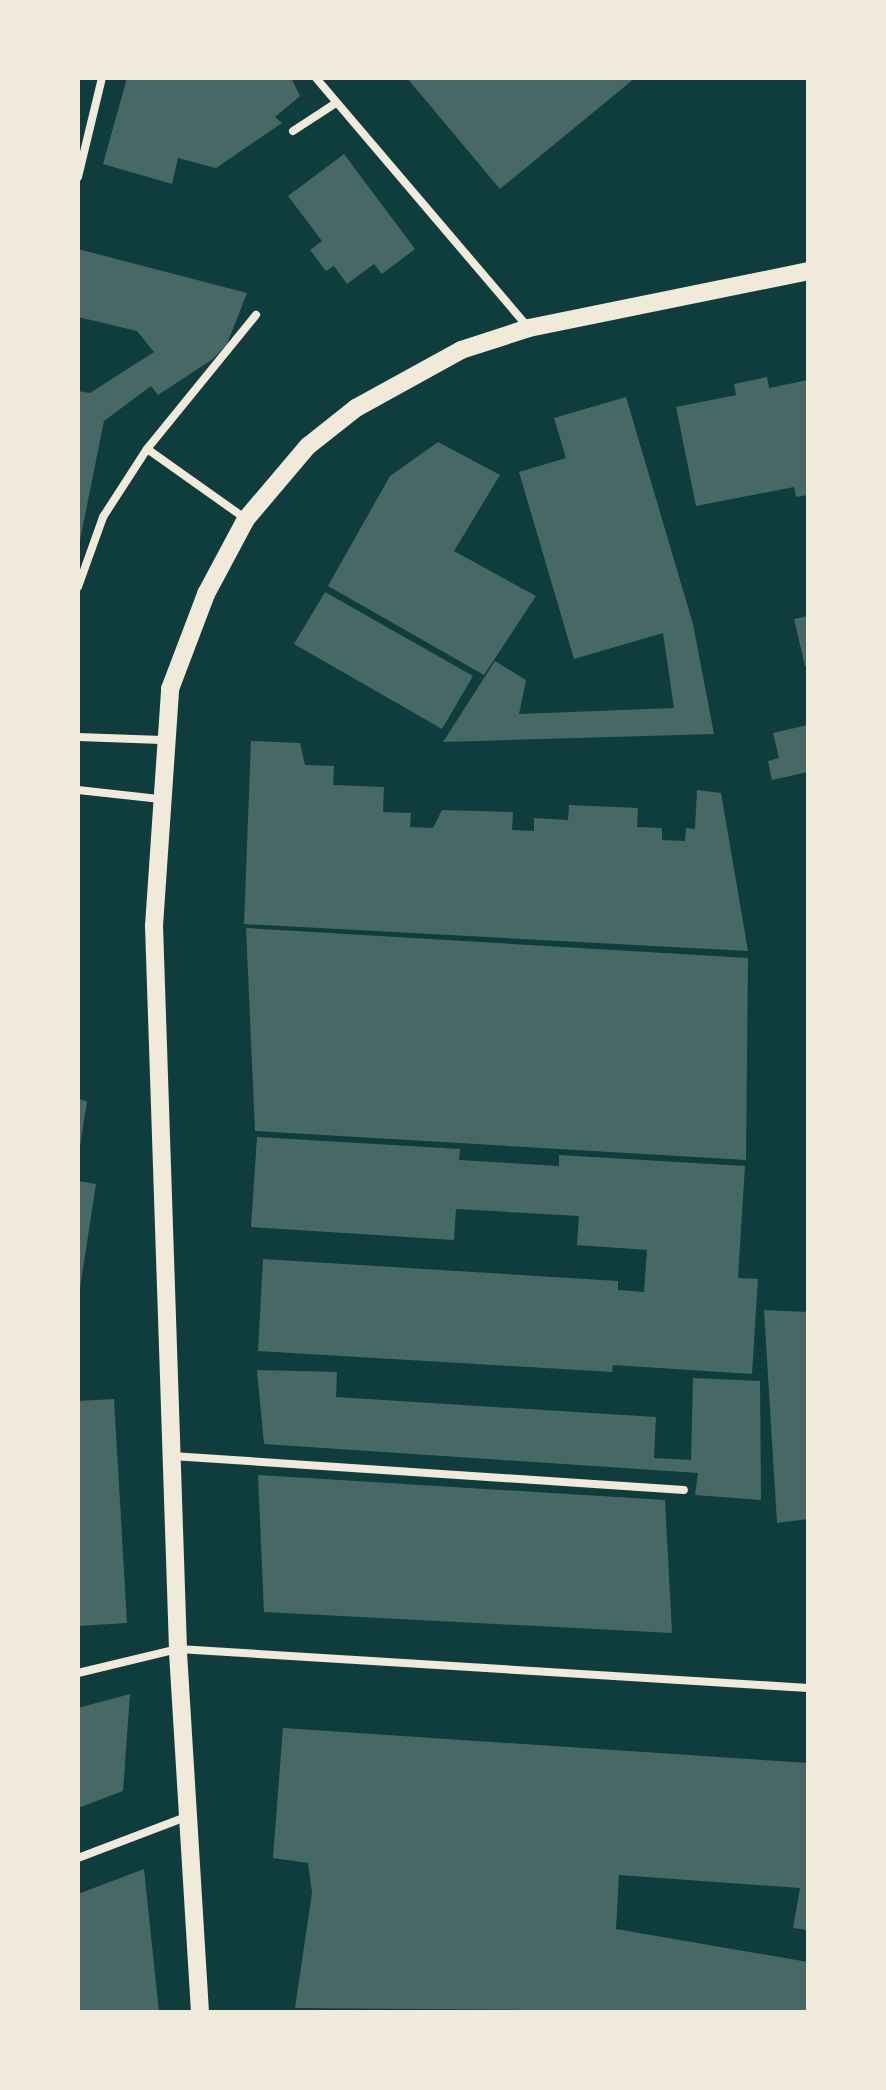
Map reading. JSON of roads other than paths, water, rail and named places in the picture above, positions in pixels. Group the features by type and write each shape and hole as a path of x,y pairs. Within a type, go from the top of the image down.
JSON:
{"street":[{"path":"200,2012 178,1649 154,926 162,740 185,647 246,519 308,446 356,408 461,350 529,328 808,271"}],"lane":[{"path":"78,177 102,78"},
{"path":"316,78 529,328"},
{"path":"294,131 336,103"},
{"path":"78,587 103,517 147,448 256,315"},
{"path":"147,448 246,519"},
{"path":"78,737 162,740"},
{"path":"78,790 158,799"},
{"path":"172,1456 684,1490"},
{"path":"78,1673 178,1649 808,1688"},
{"path":"78,1858 188,1816"}]}
